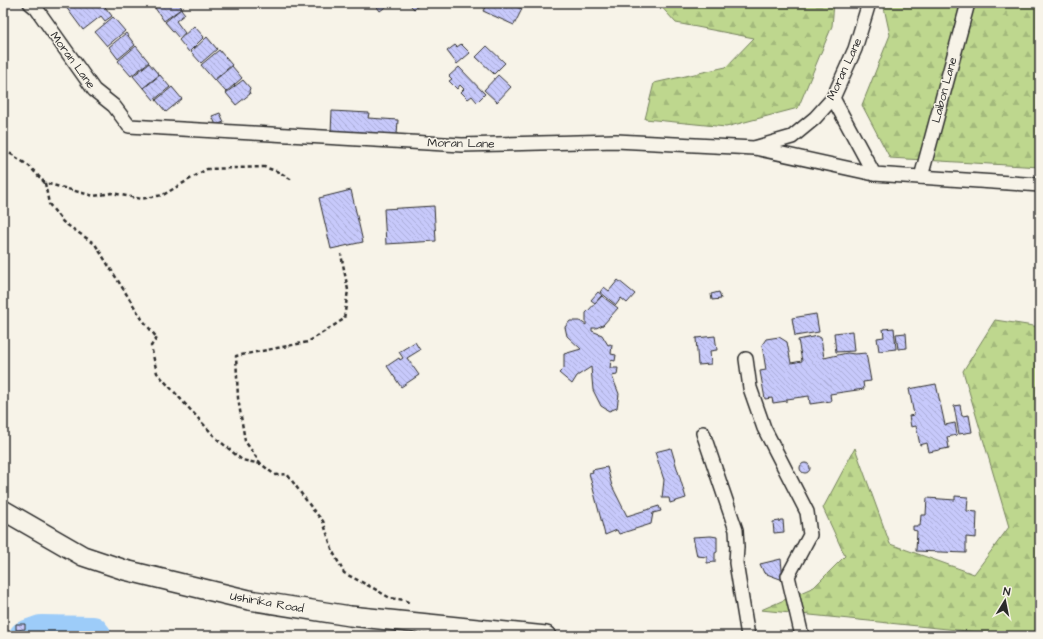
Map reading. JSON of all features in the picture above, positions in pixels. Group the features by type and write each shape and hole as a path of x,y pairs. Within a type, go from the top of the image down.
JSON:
{"street":[{"name":"Moran Lane","path":"30,3 36,8 94,90 114,106 129,126 462,145 616,141 754,148 792,137 815,118 833,98 855,48 869,3"},
{"name":"Laibon Lane","path":"921,177 968,3"},
{"path":"833,98 874,174"},
{"path":"754,148 874,174 1040,185"},
{"path":"746,359 750,388 764,428 807,512 810,535 788,576 802,636"},
{"path":"703,433 736,530 736,563 748,636"},
{"name":"Ushirika Road","path":"3,510 83,556 125,570 249,600 350,616 546,636"}],"path":[{"path":"3,152 11,154 29,166 45,183 94,196 112,193 141,199 163,195 206,169 264,167 279,172 292,180"},
{"path":"45,183 49,204 63,222 95,244 142,319 157,338 151,346 157,373 216,438 242,460 261,464"},
{"path":"341,254 348,290 344,319 308,342 236,356 238,398 245,442 261,464 275,475 286,474 323,521 333,552 344,573 390,598 405,600 415,608"}],"green space":[{"path":"658,3 834,3 832,26 798,108 726,127 645,119 654,83 726,67 754,38 676,23"},
{"path":"883,3 1040,3 1040,167 890,158 862,105 890,35"},
{"path":"995,320 1040,327 1040,636 1016,636 761,610 814,587 845,556 823,508 855,448 890,544 974,574 1009,527 963,371"}],"building":[{"path":"63,3 102,3 112,16 105,21 101,16 83,30"},
{"path":"162,3 178,3 182,8 164,21 155,8"},
{"path":"374,3 391,3 380,11"},
{"path":"413,3 422,3 414,9 410,5"},
{"path":"487,3 509,3 522,9 514,25 483,11"},
{"path":"181,9 185,14 176,21 185,33 179,38 165,22"},
{"path":"113,17 125,31 107,46 95,32"},
{"path":"194,26 204,37 189,52 179,40"},
{"path":"126,33 135,45 118,59 109,47"},
{"path":"207,37 217,49 201,63 191,52"},
{"path":"461,44 470,53 457,64 447,51 455,45 457,47"},
{"path":"136,46 149,62 131,76 118,61"},
{"path":"487,46 505,63 494,74 476,57"},
{"path":"219,50 232,65 214,80 201,65"},
{"path":"149,63 159,75 143,88 133,76"},
{"path":"232,66 242,78 226,92 215,80"},
{"path":"459,67 485,94 477,102 472,96 468,99 461,92 464,89 460,85 457,89 449,81 452,79 449,76"},
{"path":"160,75 170,87 154,100 144,88"},
{"path":"498,75 511,87 497,102 484,90"},
{"path":"243,80 250,88 250,94 236,105 226,93"},
{"path":"172,87 182,99 166,112 156,100"},
{"path":"332,111 369,113 368,118 398,120 397,135 331,132"},
{"path":"220,113 224,122 216,125 212,116"},
{"path":"351,190 363,242 331,249 319,198"},
{"path":"434,206 436,241 386,244 384,209"},
{"path":"618,280 635,294 627,303 621,298 616,305 600,292 604,287 609,291"},
{"path":"598,292 602,295 595,303 591,300"},
{"path":"719,292 721,299 712,300 711,294"},
{"path":"602,296 618,308 603,325 592,328 592,331 602,335 608,345 612,345 611,354 616,355 615,361 611,360 610,368 618,368 617,375 612,376 619,394 617,408 609,411 601,406 593,390 591,367 577,376 572,384 559,373 564,368 564,354 581,349 567,336 565,327 570,321 580,321 586,325 586,313"},
{"path":"816,314 819,332 795,336 792,318"},
{"path":"894,328 896,349 879,351 877,338 884,337 883,329"},
{"path":"852,331 854,351 836,352 834,333"},
{"path":"906,333 907,348 898,349 896,334"},
{"path":"715,336 717,350 710,351 711,364 698,365 696,338"},
{"path":"817,336 821,338 824,358 847,353 866,353 871,381 863,382 864,389 830,394 831,401 810,404 809,396 787,399 787,401 773,403 772,398 765,399 760,371 766,370 762,345 766,339 779,337 787,342 791,363 802,361 798,340"},
{"path":"415,342 420,350 407,358 419,375 401,387 387,366 399,358 400,360 403,358 399,352"},
{"path":"936,384 945,425 955,423 957,435 947,437 949,448 929,452 927,443 920,445 916,426 911,427 909,416 914,415 909,389"},
{"path":"960,405 962,416 969,415 972,432 959,434 954,406"},
{"path":"671,448 686,498 670,503 669,498 662,498 664,480 655,452"},
{"path":"803,463 807,463 809,464 809,472 803,473 800,470 800,466"},
{"path":"607,467 612,486 627,516 659,506 661,511 653,513 651,524 619,534 617,530 605,535 589,473 593,472 592,470"},
{"path":"955,496 968,497 967,511 977,512 976,538 966,537 966,553 916,551 917,531 913,530 913,526 920,526 921,515 926,515 927,498 955,500"},
{"path":"783,520 784,532 774,533 773,522"},
{"path":"693,537 717,537 717,552 715,553 715,562 707,563 707,557 697,556"},
{"path":"781,559 783,580 764,573 760,564"},
{"path":"16,624 25,624 25,629 16,630"}],"waterway":[{"path":"24,636 41,630 93,631 97,636"}]}
